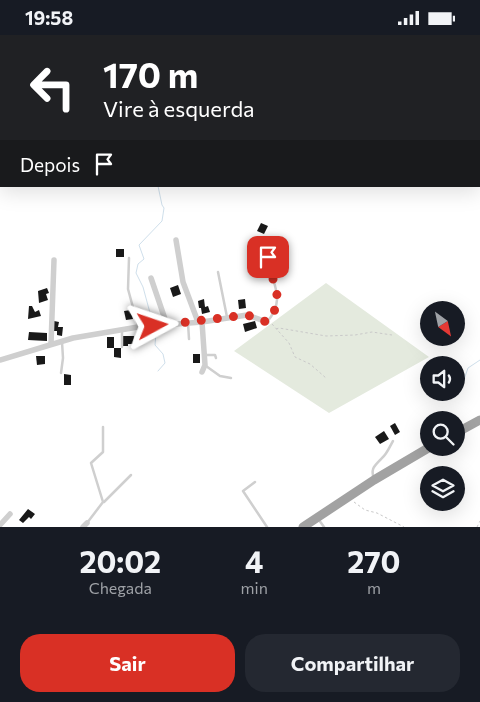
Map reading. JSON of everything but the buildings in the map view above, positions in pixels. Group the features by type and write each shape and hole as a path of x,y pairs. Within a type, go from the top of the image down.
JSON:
{"highway":[{"path":"465,428 480,420"},
{"path":"303,527 374,480 420,453"}],"street":[{"path":"176,240 183,282 200,322 204,355 203,369"},
{"path":"51,260 51,345"},
{"path":"151,278 167,325"},
{"path":"0,360 73,338 138,327 200,322 247,315 267,322"},
{"path":"0,525 10,514"}],"lane":[{"path":"267,322 277,306 278,300 277,289 269,268 268,257"},
{"path":"129,258 128,289 138,327"},
{"path":"218,272 227,318"},
{"path":"188,323 188,339"},
{"path":"122,330 122,347"},
{"path":"62,341 62,373"},
{"path":"204,355 216,355 216,358"},
{"path":"203,369 231,378"},
{"path":"103,427 103,452 91,463 103,502"},
{"path":"374,480 373,467 383,458 393,441"},
{"path":"85,525 103,502 131,475"},
{"path":"255,482 243,491 267,527"},
{"path":"317,517 324,527"}],"path":[{"path":"267,322 271,323 289,343 295,357 310,364 326,378"},
{"path":"276,329 279,327 326,336 355,335 372,332 392,335"},
{"path":"348,497 365,510 377,513 404,527"},
{"path":"477,527 480,521"}],"shaded area":[{"path":"326,283 428,356 420,356 420,362 329,413 234,351"}],"waterway":[{"path":"153,324 143,287 136,273 138,264 144,259 139,245 162,221 164,208 158,187"},
{"path":"154,328 156,333 155,345 163,354 165,363 158,371"},
{"path":"465,377 468,368 480,360"}],"route":[{"path":"153,326 202,322 247,315 267,322 274,313 278,300 277,289 271,276 268,257"}]}
